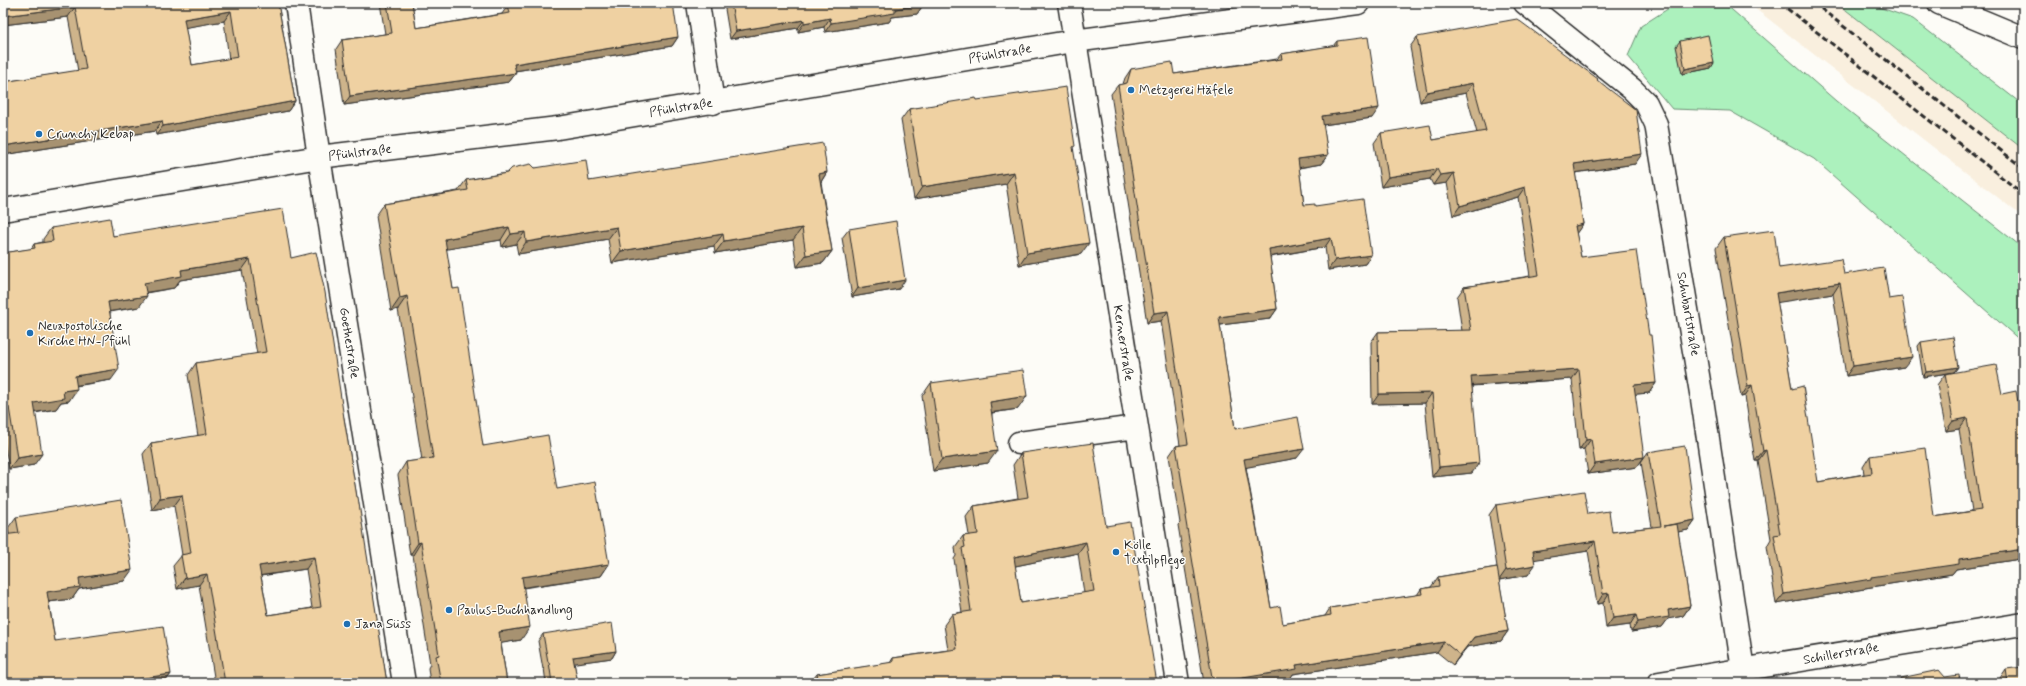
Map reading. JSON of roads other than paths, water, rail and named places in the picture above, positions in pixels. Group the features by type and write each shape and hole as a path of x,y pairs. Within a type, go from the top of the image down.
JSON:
{"street":[{"name":"Goethestraße","path":"296,3 319,157 404,683"},
{"path":"698,3 712,103"},
{"name":"Kernerstraße","path":"1069,3 1178,683"},
{"name":"Pfühlstraße","path":"3,210 319,157 558,128 1074,41 1358,3"},
{"name":"Schubartstraße","path":"1525,3 1632,89 1646,104 1656,124 1702,399 1744,677"},
{"path":"1939,3 2023,38"},
{"path":"1019,443 1136,427"},
{"name":"Schillerstraße","path":"1659,683 1744,677 2023,624"}],"railway":[{"path":"1780,3 2023,194"},
{"path":"1814,3 2023,168"}],"place":[{"name":"Metzgerei Häfele","path":"1131,90"},
{"name":"Crunchy Kebap","path":"39,134"},
{"name":"Neuapostolische Kirche HN-Pfühl","path":"30,333"},
{"name":"Kölle Textilpflege","path":"1116,552"},
{"name":"Paulus-Buchhandlung","path":"449,610"},
{"name":"Jana Süss","path":"347,624"}]}
